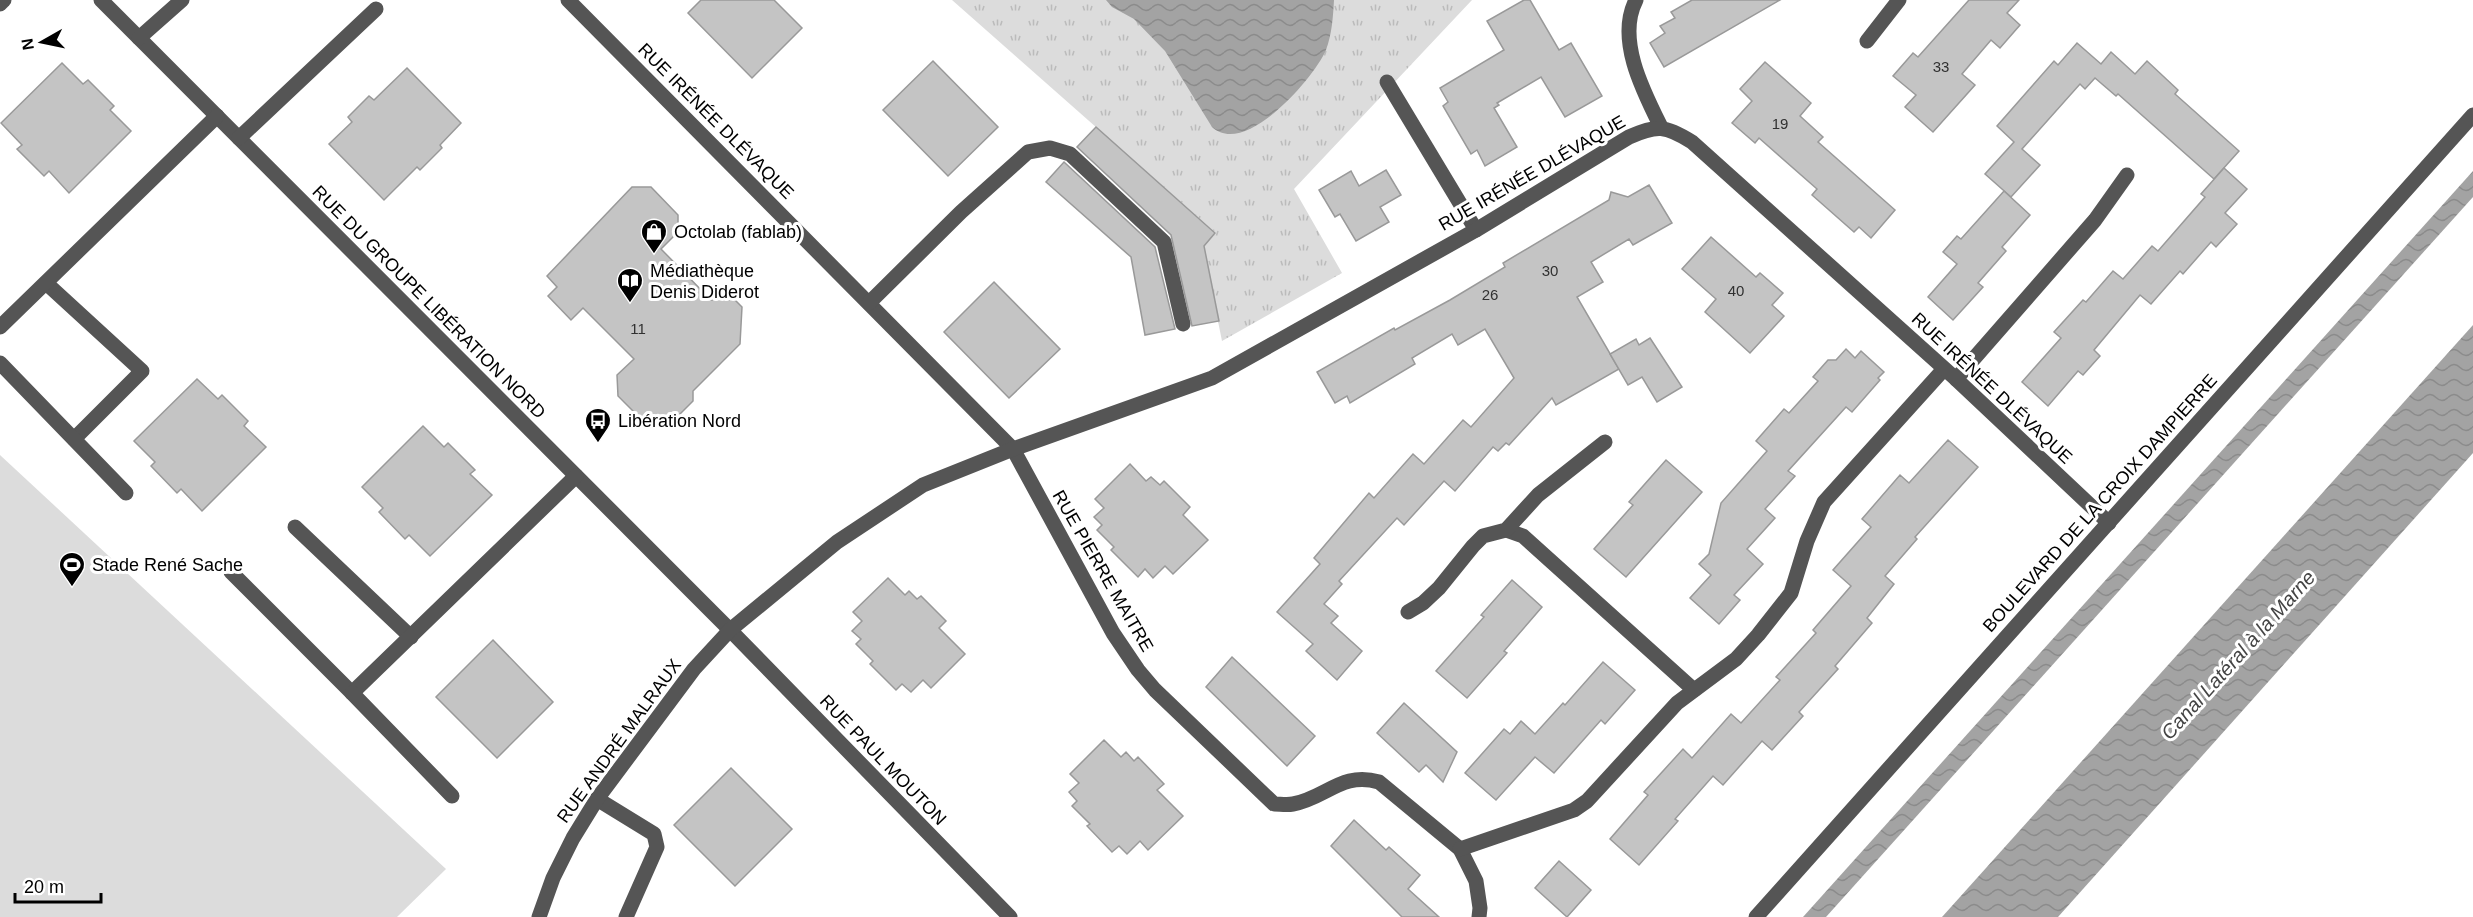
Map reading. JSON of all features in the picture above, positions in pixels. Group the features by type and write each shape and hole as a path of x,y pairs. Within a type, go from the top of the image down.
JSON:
{"street":[{"path":"0,4 4,0"},
{"name":"RUE DU GROUPE LIBÉRATION NORD","path":"101,0 730,630"},
{"path":"139,38 182,0"},
{"name":"RUE IRÉNÉE DLÉVAQUE","path":"568,0 1013,449"},
{"path":"1636,0 1631,10 1629,39 1646,98 1661,127"},
{"path":"1867,41 1899,0"},
{"path":"239,138 375,9"},
{"path":"1387,82 1476,230"},
{"name":"BOULEVARD DE LA CROIX DAMPIERRE","path":"1756,917 2473,115"},
{"path":"0,327 217,116"},
{"name":"RUE IRÉNÉE DLÉVAQUE","path":"730,630 837,542 923,485 1013,449 1212,378 1476,230 1629,136 1661,127 1675,131 1692,141 1956,379 2109,523"},
{"path":"869,303 961,212 1028,152 1050,148 1070,154 1164,242 1182,324"},
{"path":"1956,379 2095,220 2127,175"},
{"path":"46,283 141,371 74,438"},
{"path":"0,363 126,493"},
{"path":"1479,917 1476,881 1460,849 1574,810 1587,801 1661,719 1694,690 1737,659 1782,606 1794,586 1807,541 1824,502 1944,369"},
{"path":"1408,612 1423,603 1439,588 1483,536 1506,530 1538,495 1605,442"},
{"name":"RUE PIERRE MAITRE","path":"1013,449 1070,556 1128,657 1155,690 1265,797 1274,804 1294,804 1353,778 1367,778 1379,782 1460,849"},
{"path":"352,693 576,476"},
{"path":"295,527 411,637"},
{"path":"1506,530 1523,536 1694,690"},
{"path":"231,572 452,796"},
{"name":"RUE ANDRÉ MALRAUX","path":"539,917 553,878 573,838 597,799 694,669 730,630"},
{"name":"RUE PAUL MOUTON","path":"730,630 1010,917"},
{"path":"597,799 654,834 657,848 626,917"}],"green space":[{"path":"952,0 1472,0 1294,189 1342,273 1222,341 1203,247 1216,233"},
{"name":"Stade René Sache","path":"0,455 446,869 397,917 0,917"}],"water":[{"path":"1106,0 1334,0 1331,32 1326,50 1308,78 1277,111 1259,124 1242,132 1226,134 1212,127 1165,51 1134,19 1112,7"},
{"path":"2473,171 2473,197 1826,917 1803,917"},
{"name":"Canal Latéral à la Marne","path":"2473,325 2473,453 2058,917 1942,917"}],"building":[{"path":"701,0 774,0 802,28 752,78 688,13"},
{"path":"1524,0 1530,0 1559,50 1571,43 1602,96 1565,117 1541,77 1497,103 1499,105 1494,108 1517,147 1485,166 1477,150 1471,154 1443,106 1448,102 1440,88 1504,50 1487,21"},
{"path":"1692,0 1780,0 1664,67 1650,43 1665,33 1660,26 1675,18 1671,12"},
{"path":"1969,0 2019,0 2007,13 2020,25 2000,48 1991,40 1962,74 1975,85 1933,132 1905,107 1916,95 1893,76 1913,53 1918,57"},
{"path":"2077,43 2101,64 2111,52 2135,74 2147,61 2178,90 2175,94 2239,151 2214,179 2118,94 2116,96 2095,78 2085,89 2080,84 2022,149 2040,165 2011,197 1985,174 2014,142 1997,126 2054,61 2058,65"},
{"path":"933,61 998,127 948,176 883,110"},
{"path":"1765,62 1811,103 1800,116 1823,137 1818,142 1895,210 1871,238 1859,227 1854,232 1812,195 1817,189 1759,138 1755,143 1732,123 1752,101 1740,89"},
{"path":"62,63 83,84 88,80 114,106 110,110 131,131 69,193 49,171 44,176 17,149 22,145 1,123"},
{"path":"407,68 461,123 440,145 442,148 420,170 417,167 384,200 329,144 352,122 348,117 369,96 374,100"},
{"path":"1096,127 1215,233 1204,246 1219,321 1192,326 1171,235 1077,147"},
{"path":"1064,162 1155,247 1175,329 1145,335 1131,257 1046,182"},
{"path":"2224,168 2247,189 2225,213 2237,224 2216,247 2211,242 2183,274 2180,271 2151,304 2140,295 2094,350 2100,356 2083,375 2078,371 2048,406 2022,382 2061,338 2054,332 2083,300 2086,302 2113,271 2123,279 2152,246 2158,251 2205,197 2201,194"},
{"path":"1386,170 1401,195 1380,207 1389,222 1356,241 1340,214 1335,217 1319,190 1351,171 1359,186"},
{"path":"1649,185 1672,223 1633,245 1629,239 1591,262 1603,282 1577,297 1619,369 1556,405 1552,398 1509,445 1506,443 1498,451 1493,447 1455,491 1444,481 1404,525 1397,518 1339,581 1342,584 1324,604 1338,616 1331,623 1362,651 1337,680 1306,651 1313,644 1277,612 1320,564 1314,558 1369,493 1374,498 1413,454 1424,464 1463,420 1471,427 1514,378 1485,329 1458,345 1452,334 1412,358 1415,364 1350,403 1347,396 1335,403 1317,372 1394,328 1395,330 1450,300 1505,267 1503,263 1609,200 1611,192 1628,197"},
{"name":"Médiathèque Denis Diderot","path":"632,187 651,187 678,215 678,232 661,249 711,300 735,300 742,307 740,344 693,391 693,401 669,425 647,425 618,396 617,375 634,359 583,308 571,320 548,296 557,287 547,276"},
{"path":"2004,191 2030,215 2002,247 2006,251 1978,283 1983,287 1953,320 1928,297 1957,264 1943,252 1957,236 1961,239"},
{"path":"1711,237 1756,277 1760,273 1783,293 1772,305 1784,316 1750,353 1705,312 1716,299 1682,269"},
{"path":"994,282 1060,349 1009,398 944,332"},
{"path":"1650,338 1682,387 1657,402 1642,377 1628,385 1610,354 1636,339 1639,345"},
{"path":"1846,349 1855,358 1861,351 1884,372 1878,378 1880,380 1852,412 1846,407 1788,471 1795,476 1765,509 1775,518 1747,549 1763,564 1734,595 1740,600 1719,624 1690,598 1711,575 1699,564 1709,554 1721,503 1767,451 1756,441 1784,409 1789,413 1818,381 1813,377 1828,360 1836,360"},
{"path":"197,379 218,399 222,395 248,421 244,426 266,447 202,511 181,489 177,493 151,466 155,462 134,441"},
{"path":"423,426 444,447 448,443 475,470 470,474 492,495 430,556 409,535 405,539 379,512 383,508 362,487"},
{"path":"1948,440 1978,467 1915,537 1917,539 1885,576 1894,584 1867,618 1872,623 1835,666 1838,669 1799,712 1803,716 1772,750 1762,741 1723,785 1713,776 1675,819 1678,821 1639,865 1610,839 1648,795 1644,792 1683,749 1692,758 1731,714 1741,723 1780,680 1776,677 1816,633 1813,630 1851,586 1833,570 1871,527 1862,519 1900,475 1909,483"},
{"path":"1666,460 1702,492 1626,577 1594,549 1633,505 1629,502"},
{"path":"1130,464 1146,481 1151,477 1160,485 1164,481 1190,507 1183,515 1208,540 1173,574 1165,566 1153,578 1145,569 1138,577 1111,550 1114,547 1097,530 1102,525 1094,517 1104,508 1095,499"},
{"path":"888,578 905,595 909,591 917,599 921,596 946,621 939,628 965,654 931,688 923,680 911,692 902,684 896,690 870,664 873,661 856,644 861,639 852,631 862,621 853,612"},
{"path":"1512,580 1542,607 1504,651 1507,653 1467,698 1436,671 1484,617 1481,615"},
{"path":"493,640 553,702 497,758 436,697"},
{"path":"1232,657 1315,736 1287,766 1206,687"},
{"path":"1603,662 1635,690 1605,724 1601,720 1554,773 1535,757 1496,800 1465,773 1504,729 1510,734 1521,721 1535,734 1563,703 1565,705"},
{"path":"1404,703 1457,752 1443,782 1426,765 1419,772 1377,733"},
{"path":"1104,740 1121,757 1126,752 1134,761 1138,757 1164,784 1157,790 1183,816 1148,850 1140,841 1127,854 1119,846 1112,852 1087,826 1090,824 1072,806 1077,801 1069,792 1079,783 1070,774"},
{"path":"731,768 792,829 735,886 674,825"},
{"path":"1354,820 1386,850 1389,847 1420,875 1408,889 1439,917 1402,917 1331,846"},
{"path":"1559,861 1591,890 1567,917 1535,888"}],"place":[{"name":"Octolab (fablab)","path":"654,255"},
{"name":"Médiathèque Denis Diderot","path":"630,304"},
{"name":"Libération Nord","path":"598,444"},
{"name":"Stade René Sache","path":"72,588"}]}
